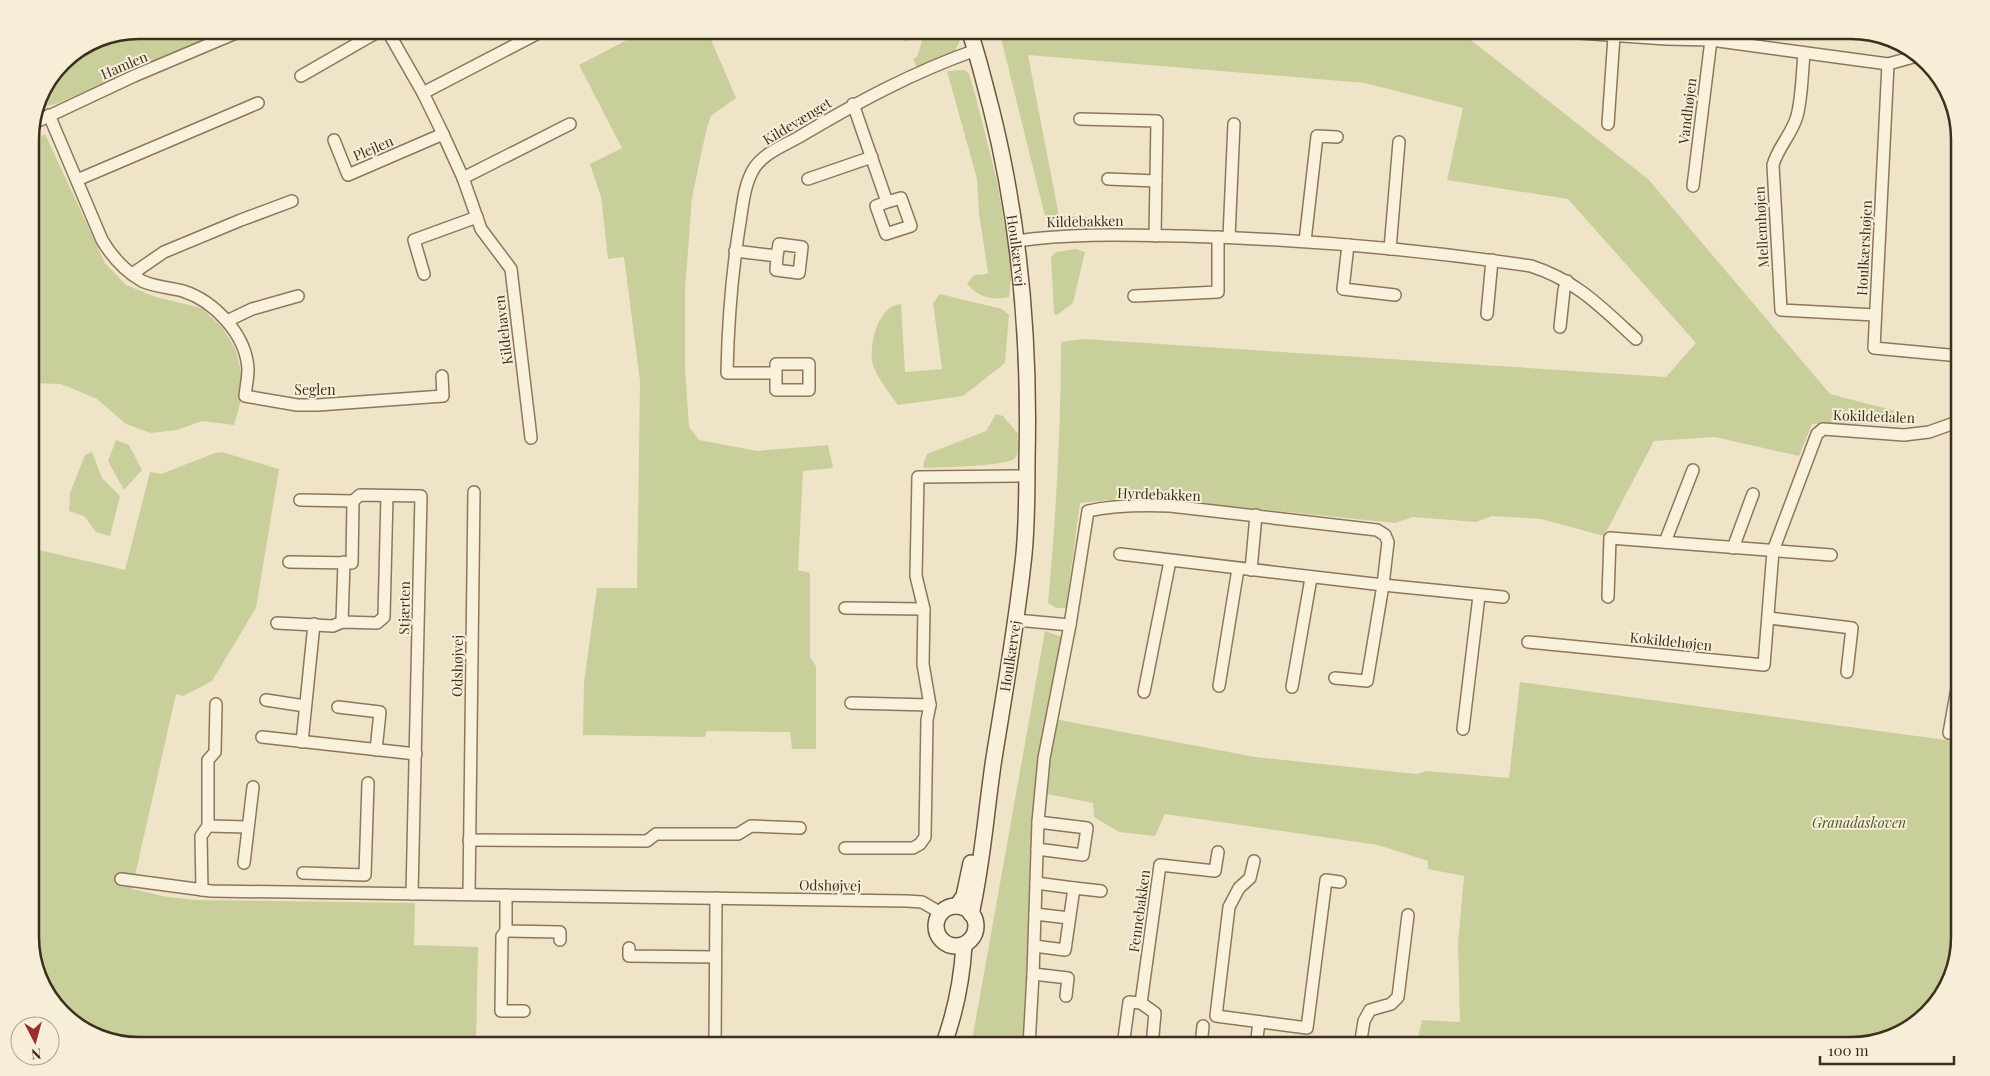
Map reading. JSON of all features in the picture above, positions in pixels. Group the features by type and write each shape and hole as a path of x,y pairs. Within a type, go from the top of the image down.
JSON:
{"street":[{"name":"Hamlen","path":"42,117 222,39"},
{"path":"301,76 365,39"},
{"path":"391,39 423,93 444,134 477,217 414,240 424,274"},
{"path":"423,93 527,39"},
{"name":"Houlkærvej","path":"957,906 966,887 991,776 1016,620 1024,552 1029,393 1025,318 1005,168 972,39"},
{"path":"1608,124 1614,39"},
{"path":"1687,39 1711,40 1888,64 1909,58"},
{"name":"Vandhøjen","path":"1693,186 1711,40"},
{"name":"Kildevænget","path":"776,373 727,373 728,324 735,251 746,186 756,166 768,155 854,104 935,65 976,50"},
{"name":"Mellemhøjen","path":"1804,54 1797,115 1790,133 1776,153 1773,165 1781,310 1875,316"},
{"name":"Houlkærshøjen","path":"1888,64 1874,348 1951,355"},
{"path":"77,180 258,103"},
{"name":"Kildevænget","path":"854,104 888,202"},
{"name":"Seglen","path":"42,117 77,180 102,240 111,255 143,282 181,290 200,297 227,321 236,334 248,368 246,396 297,405 318,406 443,396 442,376"},
{"path":"1080,119 1157,121 1155,236"},
{"path":"463,178 570,124"},
{"path":"1134,296 1218,292 1234,124"},
{"name":"Plejlen","path":"334,140 348,175 444,134"},
{"path":"1305,242 1317,136 1337,136"},
{"path":"1390,249 1399,142"},
{"path":"808,178 872,157"},
{"path":"1108,179 1156,181"},
{"path":"132,274 164,252 292,201"},
{"name":"Kildehaven","path":"477,217 481,229 512,269 531,438"},
{"name":"Kildebakken","path":"1016,240 1082,235 1224,237 1348,245 1492,260 1531,266 1552,273 1567,281 1590,298 1636,339"},
{"path":"1348,245 1342,289 1395,295"},
{"path":"735,251 777,256"},
{"path":"1487,314 1492,260"},
{"path":"1560,327 1564,290 1567,281"},
{"path":"227,321 252,309 298,296"},
{"name":"Kokildedalen","path":"1817,434 1823,429 1904,435 1929,432 1951,424"},
{"name":"Kokildehøjen","path":"1528,642 1764,665 1773,551 1817,434"},
{"path":"1666,542 1693,470"},
{"path":"845,848 913,848 920,844 925,837 927,720 930,704 923,664 924,609 916,576 918,477 1027,476"},
{"name":"Odshøjvej","path":"469,894 474,492"},
{"path":"1733,548 1752,494"},
{"name":"Stjærten","path":"300,500 353,501 360,495 422,496 412,894"},
{"name":"Stjærten","path":"277,623 333,626 342,622 377,623 384,617 387,496"},
{"path":"289,562 352,563 353,501"},
{"name":"Hyrdebakken","path":"1038,822 1044,758 1070,625 1088,511 1102,508 1170,506 1377,530 1385,534 1388,542 1383,585 1367,682 1335,678"},
{"path":"1251,570 1256,515"},
{"path":"1608,598 1610,538 1831,555"},
{"path":"1120,554 1311,578 1503,598"},
{"path":"1144,692 1170,561"},
{"path":"342,622 344,562"},
{"path":"1219,686 1238,569"},
{"path":"1292,687 1311,578"},
{"path":"1463,729 1479,596"},
{"path":"845,608 924,609"},
{"path":"1769,618 1852,628 1847,672"},
{"path":"1016,620 1070,625"},
{"path":"302,742 314,624"},
{"path":"266,700 306,706"},
{"path":"852,703 930,704"},
{"path":"202,890 201,836 208,826 208,760 215,752 216,704"},
{"path":"338,707 380,712 376,750"},
{"path":"1949,733 1951,722"},
{"path":"262,737 416,754"},
{"name":"Houlkærvej","path":"971,914 988,816 991,776"},
{"path":"303,873 365,875 368,783"},
{"path":"244,863 253,787"},
{"path":"1030,1037 1038,822 1087,828 1084,855 1037,849"},
{"path":"208,826 248,827"},
{"path":"469,840 647,841 656,834 738,834 751,826 800,828"},
{"name":"Fennebakken","path":"1141,1003 1160,865 1215,871 1218,852"},
{"path":"1254,861 1250,878 1239,888 1229,907 1216,1016 1307,1028 1326,880 1340,882"},
{"path":"329,874 330,892"},
{"name":"Odshøjvej","path":"121,879 202,890 907,901 922,902 941,913"},
{"path":"1036,884 1101,891"},
{"path":"1034,946 1065,950 1074,888"},
{"path":"506,895 506,931 502,936 501,1011 524,1011"},
{"path":"715,1037 714,957 716,898"},
{"path":"957,906 968,910 976,922 976,931 971,940 958,946 941,940 936,931 937,918 941,913 957,906"},
{"path":"1035,914 1070,918"},
{"path":"1361,1037 1364,1020 1370,1010 1391,1004 1398,997 1408,915"},
{"path":"506,931 560,932 560,940"},
{"path":"942,1037 958,946"},
{"path":"630,948 630,956 714,957"},
{"path":"1033,974 1068,978 1066,996"},
{"path":"1124,1037 1129,1002 1141,1003 1155,1013 1153,1037"},
{"path":"1257,1037 1259,1022"},
{"path":"1201,1037 1203,1026"}],"green space":[{"path":"139,39 206,39 56,104 44,106 59,78 78,59 100,46 113,42"},
{"path":"629,39 711,39 736,98 711,116 692,198 685,290 685,369 689,427 699,440 757,451 828,445 833,468 803,471 798,570 810,573 810,657 816,666 816,749 792,749 790,732 707,731 705,737 583,735 584,682 597,588 637,588 640,381 624,257 608,259 601,197 590,164 622,148 579,65"},
{"path":"921,39 960,40 955,51 917,68 913,59 917,57 922,41"},
{"path":"1001,39 1469,39 1648,179 1830,394 1911,415 1894,423 1812,424 1799,456 1715,437 1654,441 1604,536 1541,519 1492,516 1476,522 1413,517 1395,523 1142,497 1080,503 1066,608 1056,608 1048,603 1057,472 1061,342 1083,339 1666,377 1696,343 1568,199 1447,180 1463,108 1365,83 1028,55 1059,216 1088,217 1093,222 1092,229 1053,228 1046,220"},
{"path":"965,70 969,74 975,94 997,181 1012,270 1009,297 986,297 976,292 967,284 974,275 987,274 988,272 979,214 977,179 947,71"},
{"path":"45,134 105,263 126,285 156,297 201,308 222,327 235,348 241,371 240,404 234,425 202,421 177,430 151,433 126,424 97,399 61,384 39,383 39,138"},
{"path":"1076,249 1085,252 1073,303 1057,315 1054,314 1051,257 1056,252"},
{"path":"940,294 1002,309 1009,315 1005,363 963,396 898,405 880,380 873,365 872,348 876,328 886,311 893,306 901,304 905,372 942,369 933,303"},
{"path":"996,414 1003,416 1018,434 1016,457 1001,463 988,465 924,468 923,465 927,454 986,431"},
{"path":"116,440 129,445 142,470 124,490 108,461"},
{"path":"92,452 102,478 120,496 110,536 96,532 84,516 69,511 70,493 85,455"},
{"path":"222,452 279,469 256,608 212,681 183,696 176,694 132,889 168,897 196,900 415,903 414,945 478,947 476,1037 126,1036 107,1032 83,1020 64,1003 49,982 44,969 39,944 39,550 125,570 150,472 161,474"},
{"name":"Granadaskoven","path":"1045,631 1062,637 1049,718 1255,757 1417,774 1426,771 1509,778 1520,682 1951,741 1951,937 1948,963 1941,982 1922,1008 1901,1024 1877,1034 1851,1037 1418,1037 1422,1020 1460,1022 1458,943 1464,876 1428,869 1428,861 1378,845 1165,814 1155,836 1119,832 1094,817 1093,803 1037,792 1023,1037 973,1037"}]}
